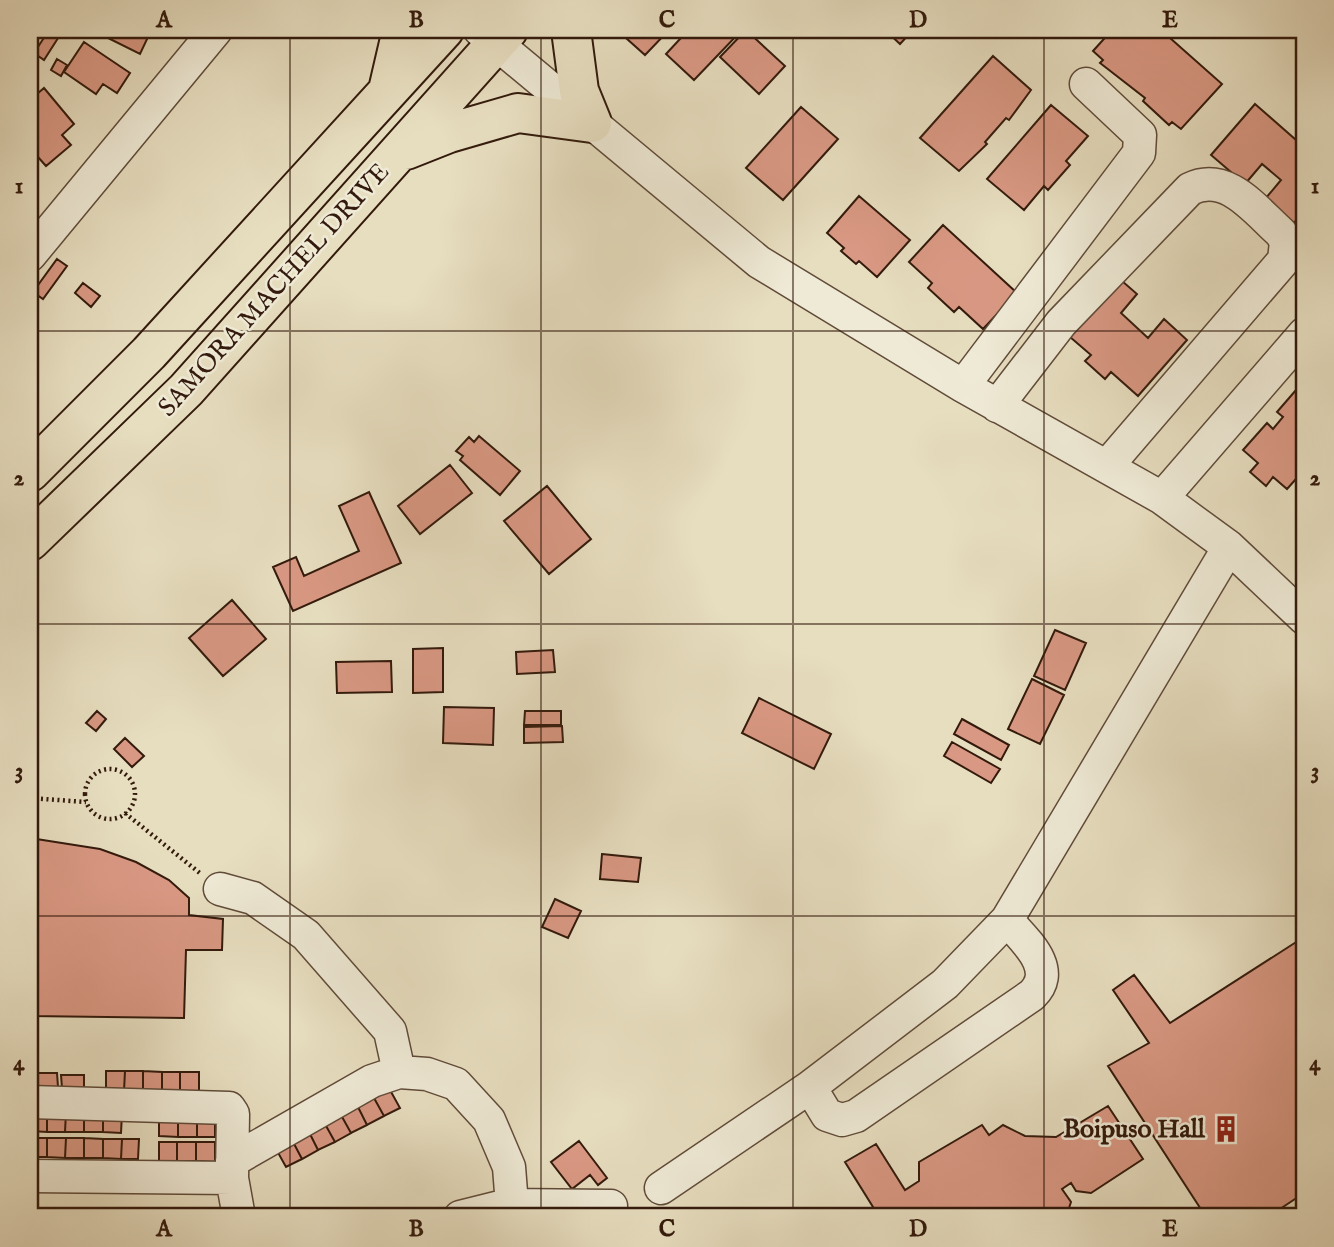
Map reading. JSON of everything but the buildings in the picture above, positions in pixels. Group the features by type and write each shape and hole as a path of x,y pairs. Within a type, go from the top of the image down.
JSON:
{"main road":[{"path":"389,86 402,30"},
{"name":"SAMORA MACHEL DRIVE","path":"30,472 149,353 389,86 444,30"},
{"path":"398,154 449,133 518,113 592,123 579,91 571,30"},
{"name":"SAMORA MACHEL DRIVE","path":"30,541 186,390 398,154 495,34"}],"street":[{"path":"30,255 216,30"},
{"path":"495,34 592,123 759,262 997,406 1162,498 1229,547 1304,618"},
{"path":"963,386 1139,153 1140,135 1086,84"},
{"path":"997,406 1061,323 1190,189 1203,183 1225,186 1281,233 1286,242 1284,260 1108,466"},
{"path":"1162,498 1304,334"},
{"path":"661,1188 810,1087 945,984 1007,920 1229,547"},
{"path":"220,889 253,898 306,935 390,1031 399,1072"},
{"path":"810,1087 827,1115 842,1120 856,1116 1032,995 1042,982 1044,971 1038,958 1007,920"},
{"path":"30,1176 232,1170 372,1081 399,1072 427,1074 456,1084 489,1120 509,1167 512,1205"},
{"path":"30,1102 222,1105 233,1114 232,1170 239,1217"},
{"path":"460,1217 512,1205 611,1206"}],"path":[{"path":"112,769 122,772 134,787 131,806 125,814 107,819 97,816 86,802 85,792 94,775 112,769"},
{"path":"30,798 86,802"},
{"path":"125,814 220,889"}],"place":[{"name":"Boipuso Hall","path":"1226,1129"}]}
